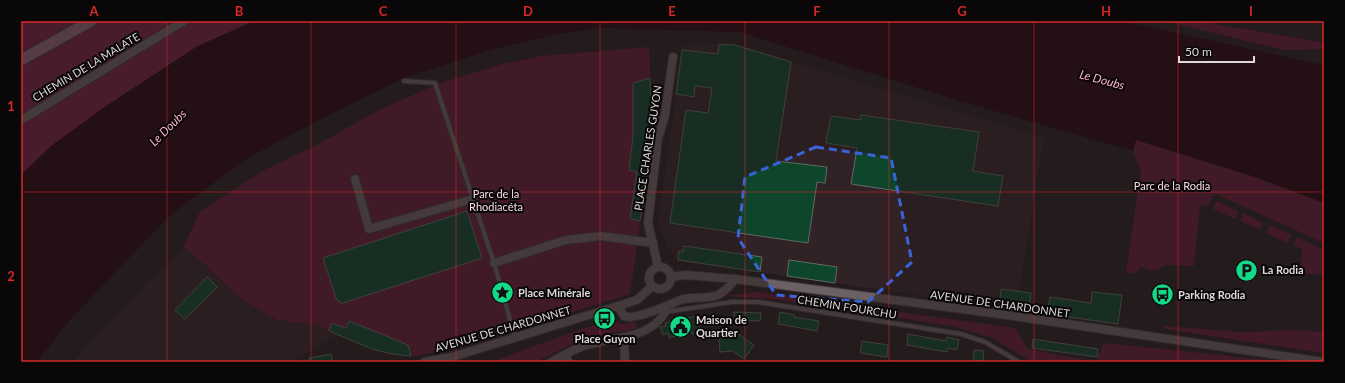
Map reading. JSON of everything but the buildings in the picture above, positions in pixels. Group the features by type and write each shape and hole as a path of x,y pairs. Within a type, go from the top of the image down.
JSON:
{"main road":[{"path":"21,60 92,21"}],"street":[{"name":"CHEMIN DE LA MALATE","path":"21,120 184,21"},
{"name":"PLACE CHARLES GUYON","path":"658,266 648,223 658,139 665,115 673,57"},
{"path":"355,179 369,229 473,199"},
{"path":"494,263 566,240 601,236 653,243"},
{"path":"658,266 669,269 672,277 667,287 659,289 652,286 649,280 650,273 658,266"},
{"name":"AVENUE DE CHARDONNET","path":"672,277 685,275 735,279 1007,315 1324,362"},
{"path":"618,306 626,317 664,310 681,300 718,295 730,286 735,279"},
{"name":"AVENUE DE CHARDONNET","path":"424,362 452,357 637,300 652,286"},
{"path":"551,362 567,358 587,345 624,337 647,329 663,317 664,310"},
{"path":"624,337 625,362"}],"lane":[{"path":"404,81 435,83 494,263 515,338"},
{"name":"CHEMIN FOURCHU","path":"664,310 732,302 758,302 961,334 985,342 1020,362"}],"highlighted area":[{"path":"816,147 891,158 912,262 868,302 776,295 738,238 745,177"}],"shaded area":[{"path":"21,21 254,21 196,47 21,181"},
{"path":"719,44 735,45 1044,137 1019,291 1001,289 999,307 678,260 667,246 658,222 683,46"},
{"path":"184,246 242,299 277,320 315,325 337,335 289,362 73,362 142,287"}],"green space":[{"path":"1164,21 1202,21 1228,27 1324,43 1324,49 1285,50"},
{"name":"Parc de la Rhodiacéta","path":"649,47 652,138 630,294 457,348 414,356 392,354 372,349 316,325 277,320 242,299 184,246 200,212 266,169 317,145 377,111 440,83 503,64 541,56"},
{"name":"Parc de la Rodia","path":"1136,140 1255,177 1324,203 1324,243 1214,193 1208,207 1200,205 1194,266 1167,265 1155,271 1141,267 1135,273 1126,273 1141,171 1133,151"},
{"path":"1216,201 1238,211 1235,219 1213,209"},
{"path":"1243,213 1263,223 1260,230 1240,221"},
{"path":"1270,225 1291,235 1288,243 1266,233"},
{"path":"1297,237 1324,250 1324,275 1301,273 1302,249 1294,245"},
{"path":"755,292 1015,328 1028,349 1096,362 1031,362 995,339 953,326 773,299 725,296"},
{"path":"613,321 622,324 635,322 637,328 626,331 592,335 535,362 500,362 499,359 584,328"},
{"path":"1163,326 1242,332 1296,330 1324,332 1324,353 1165,329"},
{"path":"1104,343 1290,362 1096,362"}],"water":[{"name":"Le Doubs","path":"254,21 1122,21 1324,65 1324,203 1255,177 1136,140 1133,151 963,102 739,32 599,28 554,35 494,49 404,78 317,121 246,159 168,217 70,320 37,362 21,362 21,175 51,146 103,108 196,47"}],"place":[{"name":"La Rodia","path":"1247,270"},
{"name":"Place Minérale","path":"503,293"},
{"name":"Parking Rodia","path":"1162,295"},
{"name":"Place Guyon","path":"605,319"},
{"name":"Maison de Quartier","path":"681,326"}]}
